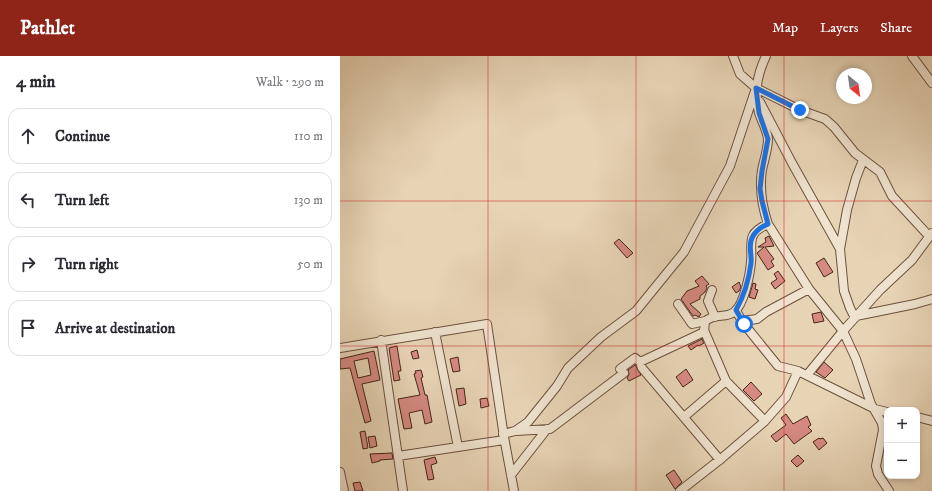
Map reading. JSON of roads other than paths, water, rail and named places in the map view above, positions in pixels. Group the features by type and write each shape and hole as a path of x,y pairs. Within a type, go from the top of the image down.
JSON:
{"street":[{"path":"733,56 740,74 756,91 792,163 840,249"},
{"path":"398,456 458,447 504,437 515,431 528,422 557,386 568,368 600,337 636,311 684,252 730,166 756,91 758,75 766,56"},
{"path":"912,56 932,83"},
{"path":"756,91 825,119 834,126 855,153 880,172 892,196 931,235 912,260 880,290 856,316 807,375"},
{"path":"756,91 759,113 768,139 760,189 763,208 768,224 809,289 843,331 856,359 867,392 882,423 883,430 876,466 878,474 889,491"},
{"path":"856,316 854,316 850,308 844,291 840,249 847,210 863,160"},
{"path":"678,304 692,324 730,314 736,310 741,302 748,277 751,262 750,242 752,236 761,227 768,224"},
{"path":"742,321 757,320 766,312 809,289"},
{"path":"712,290 708,301 715,317"},
{"path":"856,316 932,299"},
{"path":"736,310 742,321 778,366 798,370 875,409 884,411"},
{"path":"705,321 704,330 726,380 765,421"},
{"path":"340,348 381,340 487,324 504,437 514,491"},
{"path":"640,362 704,332 704,330"},
{"path":"435,332 458,447"},
{"path":"381,340 403,491"},
{"path":"515,431 550,429 624,373 620,369 636,358 640,362 642,368 720,460"},
{"path":"680,491 720,460 765,421 786,397 798,370"},
{"path":"684,417 726,380"},
{"path":"920,418 932,422"},
{"path":"511,475 547,429"},
{"path":"340,472 344,491"}]}
